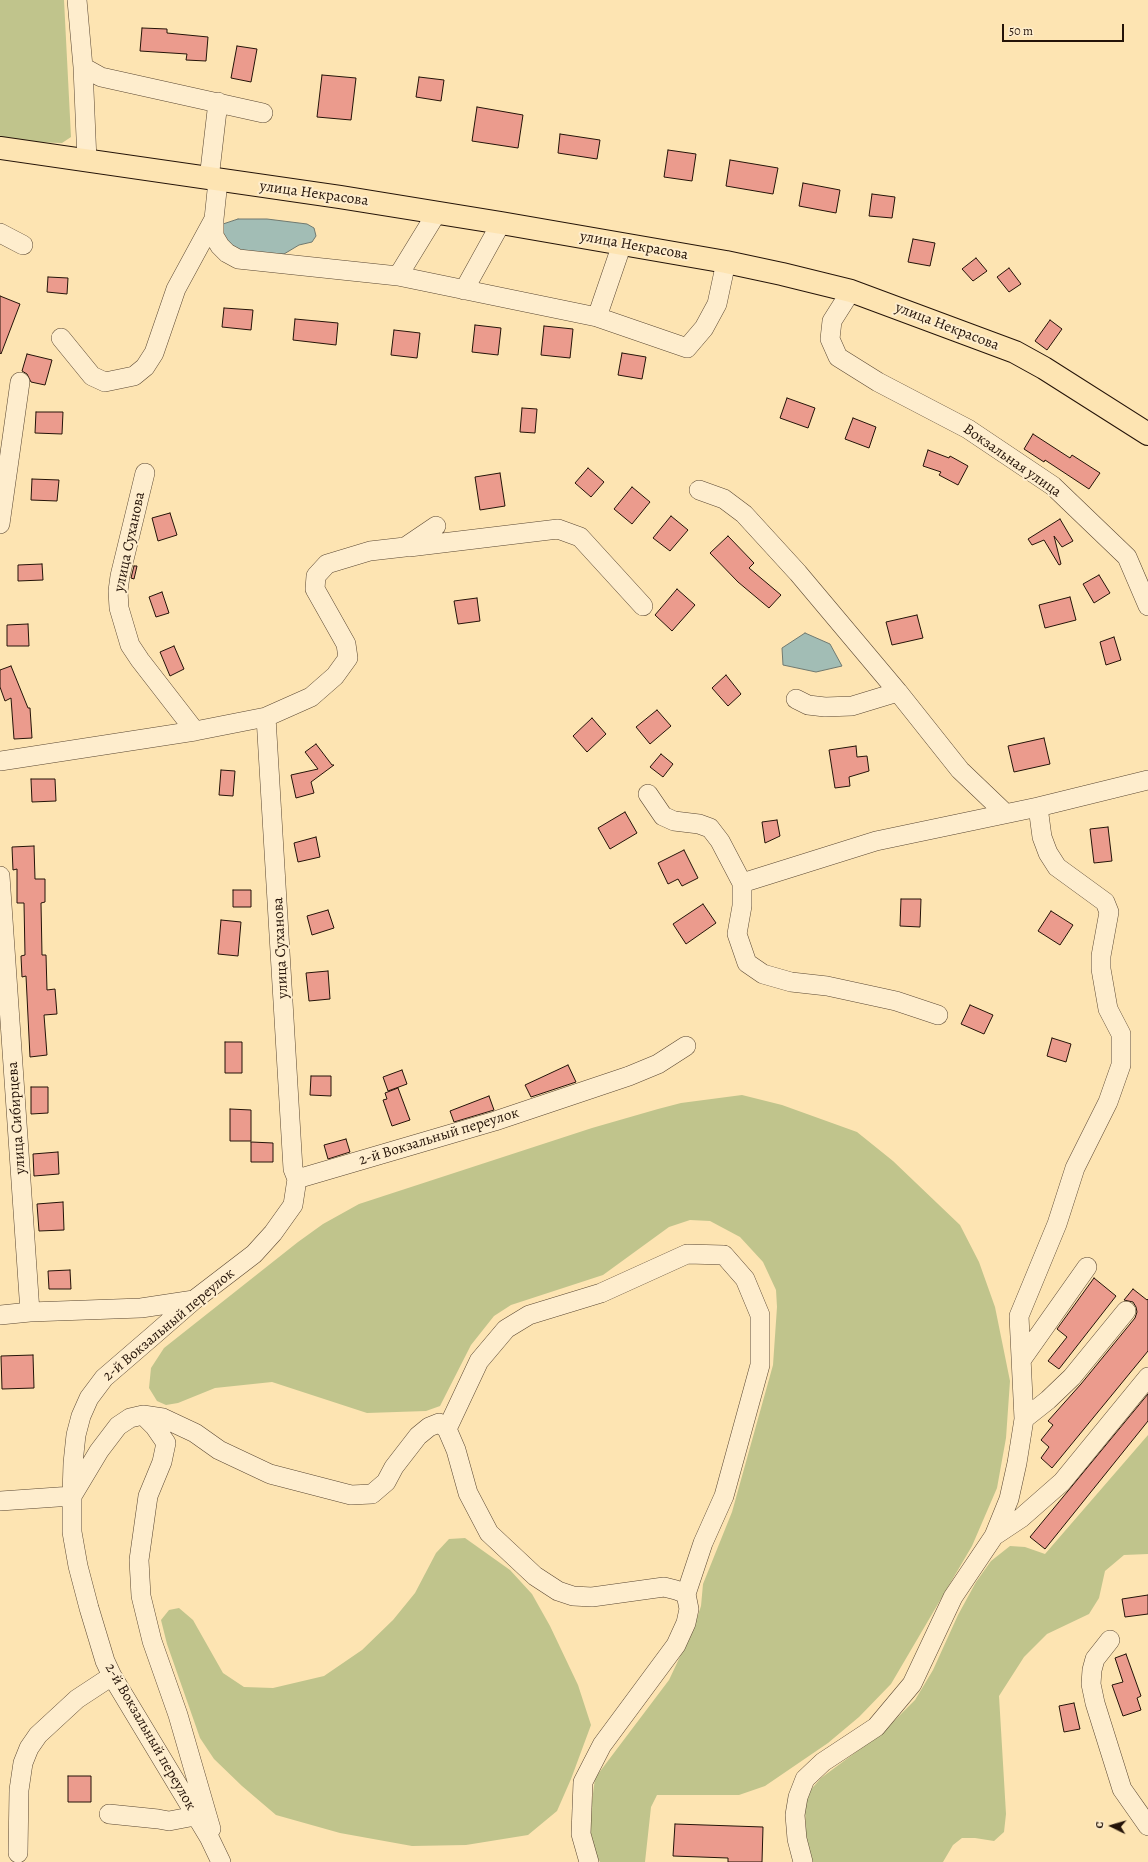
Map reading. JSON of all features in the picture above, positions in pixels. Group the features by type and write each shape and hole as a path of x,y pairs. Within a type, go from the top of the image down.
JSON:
{"main road":[{"name":"улица Некрасова","path":"0,148 501,223 726,262 851,291 1015,352 1044,368 1148,434"}],"street":[{"path":"77,0 84,67 87,161"},
{"path":"84,67 100,77 263,113"},
{"path":"218,102 214,180 214,236 220,246 227,253 238,259 398,276 597,317 687,348 704,328 717,304 726,262"},
{"path":"398,276 436,214"},
{"path":"61,338 92,376 105,382 134,376 145,367 154,353 176,290 214,219"},
{"path":"464,290 501,223"},
{"path":"0,233 23,245"},
{"path":"597,317 622,244"},
{"name":"Вокзальная улица","path":"851,291 832,321 830,339 838,357 878,382 968,429 1053,486 1127,556 1148,606"},
{"path":"0,524 20,382"},
{"name":"улица Суханова","path":"144,473 120,576 118,591 119,608 130,645 195,731"},
{"path":"699,490 724,499 744,514 798,573 898,692 960,770 1005,814"},
{"path":"405,547 436,526"},
{"path":"0,761 195,731 266,717 311,696 335,676 348,658 346,644 315,589 316,576 327,564 370,551 558,529 580,537 643,606"},
{"path":"796,699 808,705 825,707 852,706 898,692"},
{"name":"улица Суханова","path":"266,717 293,1169 297,1179"},
{"path":"742,882 876,840 1038,807 1148,780"},
{"path":"648,794 663,816 710,828 720,841 742,882 742,906 737,934 747,962 763,974 791,982 827,986 896,1001 938,1015"},
{"path":"803,1862 797,1839 795,1815 798,1797 805,1779 823,1762 876,1727 912,1684 953,1598 994,1536 1009,1499 1017,1463 1024,1419 1022,1359 1018,1335 1019,1316 1057,1224 1075,1168 1108,1102 1121,1064 1121,1034 1108,1008 1100,970 1109,912 1105,902 1057,867 1048,853 1042,837 1038,807"},
{"name":"улица Сибирцева","path":"0,876 30,1312"},
{"name":"2-й Вокзальный переулок","path":"220,1860 209,1837 112,1676 103,1654 78,1566 72,1532 73,1463 76,1435 81,1416 89,1398 104,1378 194,1300 254,1254 273,1233 293,1205 297,1179 495,1121 629,1076 658,1064 686,1046"},
{"path":"589,1862 581,1834 583,1782 602,1745 676,1645 686,1623 690,1609 686,1594 703,1543 724,1496 760,1365 760,1315 745,1279 724,1255 687,1254 601,1293 529,1315 506,1329 479,1361 448,1428 468,1493 489,1533 535,1576 558,1591 573,1596 592,1597 650,1588 676,1590 686,1594"},
{"path":"1022,1359 1087,1267"},
{"path":"0,1315 30,1312 141,1308 194,1300"},
{"path":"1024,1419 1048,1400 1072,1377 1126,1311"},
{"path":"994,1536 1021,1518 1062,1482 1148,1377"},
{"path":"143,1415 155,1427 166,1444 162,1462 148,1496 139,1560 141,1596 152,1641 178,1715 220,1860"},
{"path":"0,1501 72,1496 99,1451 118,1426 130,1418 143,1415 163,1418 194,1433 218,1450 270,1474 351,1495 372,1494 386,1482 394,1467 418,1436 429,1427 439,1423 448,1428"},
{"path":"1110,1640 1095,1659 1092,1670 1092,1684 1095,1703 1122,1789 1148,1826"},
{"path":"18,1853 19,1790 23,1763 29,1748 38,1735 77,1699 112,1676"},
{"path":"109,1814 169,1821 196,1816"}],"green space":[{"path":"0,0 64,0 71,137 62,143 0,141"},
{"path":"742,1095 782,1105 857,1132 893,1161 960,1225 979,1262 995,1307 1010,1381 1006,1438 997,1488 972,1546 891,1684 859,1717 828,1743 765,1786 739,1795 657,1795 651,1807 645,1862 600,1862 596,1855 589,1825 595,1778 669,1680 694,1627 701,1606 703,1584 732,1512 773,1365 777,1307 776,1290 763,1262 740,1237 710,1221 690,1220 669,1227 603,1275 511,1305 494,1316 471,1345 440,1406 426,1411 367,1413 272,1382 215,1388 178,1403 166,1405 157,1401 149,1388 151,1368 164,1348 298,1242 323,1224 359,1204 592,1128 658,1109 681,1103"},
{"path":"1148,1435 1148,1554 1124,1555 1105,1571 1099,1598 1089,1614 1047,1634 1024,1657 999,1696 1006,1814 1004,1832 994,1841 975,1838 962,1838 953,1845 943,1862 811,1862 806,1836 805,1807 807,1794 821,1778 883,1732 915,1700 933,1670 958,1615 976,1582 991,1561 1010,1546 1025,1547 1045,1554"},
{"path":"465,1538 510,1570 532,1594 550,1626 578,1685 591,1725 571,1779 557,1811 528,1835 466,1845 412,1846 340,1833 276,1815 242,1786 214,1759 200,1738 167,1644 161,1620 169,1610 179,1608 193,1620 223,1673 244,1687 273,1688 324,1676 362,1650 393,1620 415,1593 436,1553 449,1539"}],"water":[{"path":"238,219 267,219 307,224 314,228 316,236 312,242 299,245 284,254 251,256 222,240 223,224"},
{"path":"805,633 830,644 842,666 816,672 783,665 782,648"}],"building":[{"path":"142,28 167,29 167,33 208,37 206,61 186,60 187,54 140,51"},
{"path":"237,46 257,49 251,82 231,78"},
{"path":"322,75 356,78 351,120 317,117"},
{"path":"419,77 444,80 441,101 416,97"},
{"path":"477,107 523,115 518,148 472,141"},
{"path":"560,134 600,140 597,159 558,153"},
{"path":"668,150 696,154 692,181 664,177"},
{"path":"730,160 778,168 773,194 726,186"},
{"path":"803,183 840,190 836,213 799,206"},
{"path":"872,194 895,197 892,218 869,216"},
{"path":"913,239 935,243 930,266 908,262"},
{"path":"976,258 987,271 973,281 962,269"},
{"path":"1009,268 1021,284 1009,292 997,277"},
{"path":"48,277 68,278 67,294 47,292"},
{"path":"0,296 20,304 1,354 0,353"},
{"path":"224,308 253,310 251,330 222,327"},
{"path":"295,319 338,323 336,345 293,340"},
{"path":"1050,320 1062,329 1047,350 1035,341"},
{"path":"475,325 501,328 498,355 472,352"},
{"path":"544,326 573,329 570,358 541,355"},
{"path":"394,330 420,333 417,358 391,355"},
{"path":"622,353 646,357 642,379 618,375"},
{"path":"27,354 52,360 45,385 31,382 27,374 22,371"},
{"path":"787,398 815,408 808,428 780,418"},
{"path":"522,408 537,409 535,433 520,432"},
{"path":"36,412 63,412 62,434 35,433"},
{"path":"853,418 876,427 869,448 845,439"},
{"path":"1033,434 1070,458 1072,455 1100,473 1089,489 1045,460 1044,462 1024,449"},
{"path":"928,450 949,458 950,456 968,466 958,485 939,475 941,472 923,466"},
{"path":"588,468 604,482 591,497 575,483"},
{"path":"500,473 505,506 480,510 475,477"},
{"path":"32,479 59,480 57,501 31,500"},
{"path":"632,487 650,502 632,524 614,509"},
{"path":"170,513 177,535 158,541 152,518"},
{"path":"671,516 688,530 670,551 653,538"},
{"path":"1060,519 1073,541 1062,547 1054,536 1061,564 1059,565 1044,540 1032,545 1028,539"},
{"path":"728,536 754,563 749,568 781,595 769,608 738,582 710,553"},
{"path":"42,564 43,580 18,581 18,565"},
{"path":"134,566 137,566 134,579 131,578"},
{"path":"1099,575 1110,593 1094,603 1083,584"},
{"path":"677,589 695,605 672,631 655,615"},
{"path":"162,592 169,613 156,617 149,597"},
{"path":"1070,597 1076,620 1045,628 1039,605"},
{"path":"477,598 480,621 458,624 454,601"},
{"path":"917,615 923,638 892,645 886,622"},
{"path":"28,624 29,646 7,646 7,625"},
{"path":"1114,637 1121,660 1106,665 1100,642"},
{"path":"174,646 184,669 170,676 160,652"},
{"path":"11,666 28,708 30,708 32,738 14,739 11,698 5,701 0,687 0,670"},
{"path":"726,675 741,694 728,706 712,688"},
{"path":"657,710 671,726 650,744 636,727"},
{"path":"592,718 606,734 587,752 573,736"},
{"path":"1044,738 1050,764 1014,772 1008,746"},
{"path":"316,744 332,765 334,765 311,782 314,793 296,798 291,775 318,769 305,752"},
{"path":"856,746 857,757 867,756 869,771 849,777 850,786 835,788 829,750"},
{"path":"661,754 673,764 663,777 650,767"},
{"path":"221,770 235,771 233,796 219,795"},
{"path":"31,779 55,779 56,801 32,802"},
{"path":"625,812 637,833 610,849 598,828"},
{"path":"777,820 780,836 765,843 762,822"},
{"path":"1108,827 1112,861 1094,863 1090,829"},
{"path":"316,837 320,857 298,862 294,843"},
{"path":"34,846 35,879 45,879 45,902 41,903 42,955 46,955 47,990 55,989 57,1014 44,1015 47,1055 30,1057 26,976 22,977 21,956 25,955 24,903 17,903 17,869 13,870 12,847"},
{"path":"684,850 698,878 682,886 678,879 668,884 658,863"},
{"path":"233,890 251,890 251,907 233,907"},
{"path":"901,899 921,899 920,927 900,926"},
{"path":"703,904 716,923 686,944 673,924"},
{"path":"328,910 334,928 312,935 307,916"},
{"path":"1051,911 1073,925 1060,945 1038,931"},
{"path":"221,920 241,922 238,956 218,954"},
{"path":"328,971 330,999 309,1001 306,973"},
{"path":"970,1005 993,1015 984,1034 961,1024"},
{"path":"1052,1038 1071,1044 1066,1062 1047,1056"},
{"path":"225,1042 242,1042 242,1073 225,1073"},
{"path":"568,1065 576,1082 531,1097 525,1085"},
{"path":"402,1070 407,1084 388,1091 383,1077"},
{"path":"311,1076 331,1076 331,1096 310,1095"},
{"path":"31,1087 48,1087 48,1113 31,1114"},
{"path":"398,1088 410,1120 392,1126 383,1100 387,1099 385,1093"},
{"path":"489,1096 494,1110 454,1122 450,1111"},
{"path":"230,1109 251,1110 251,1141 230,1141"},
{"path":"346,1139 350,1152 328,1159 324,1145"},
{"path":"251,1142 273,1143 273,1162 251,1162"},
{"path":"58,1152 59,1174 34,1176 33,1154"},
{"path":"63,1202 64,1230 39,1231 37,1204"},
{"path":"70,1270 71,1289 49,1289 48,1271"},
{"path":"1094,1278 1116,1296 1059,1369 1048,1361 1067,1337 1057,1329"},
{"path":"1133,1289 1147,1300 1148,1299 1148,1351 1052,1468 1041,1458 1049,1447 1041,1440 1053,1425 1048,1421 1081,1384 1135,1318 1137,1312 1133,1302 1124,1300"},
{"path":"33,1355 34,1388 2,1389 1,1356"},
{"path":"1148,1394 1148,1421 1045,1549 1030,1537"},
{"path":"1148,1595 1148,1614 1125,1617 1122,1599"},
{"path":"1126,1654 1141,1696 1137,1698 1141,1710 1123,1716 1112,1685 1123,1682 1115,1658"},
{"path":"1074,1703 1080,1729 1064,1732 1059,1706"},
{"path":"68,1776 91,1776 91,1802 68,1802"},
{"path":"675,1824 763,1827 762,1862 728,1862 728,1858 673,1856"}]}
